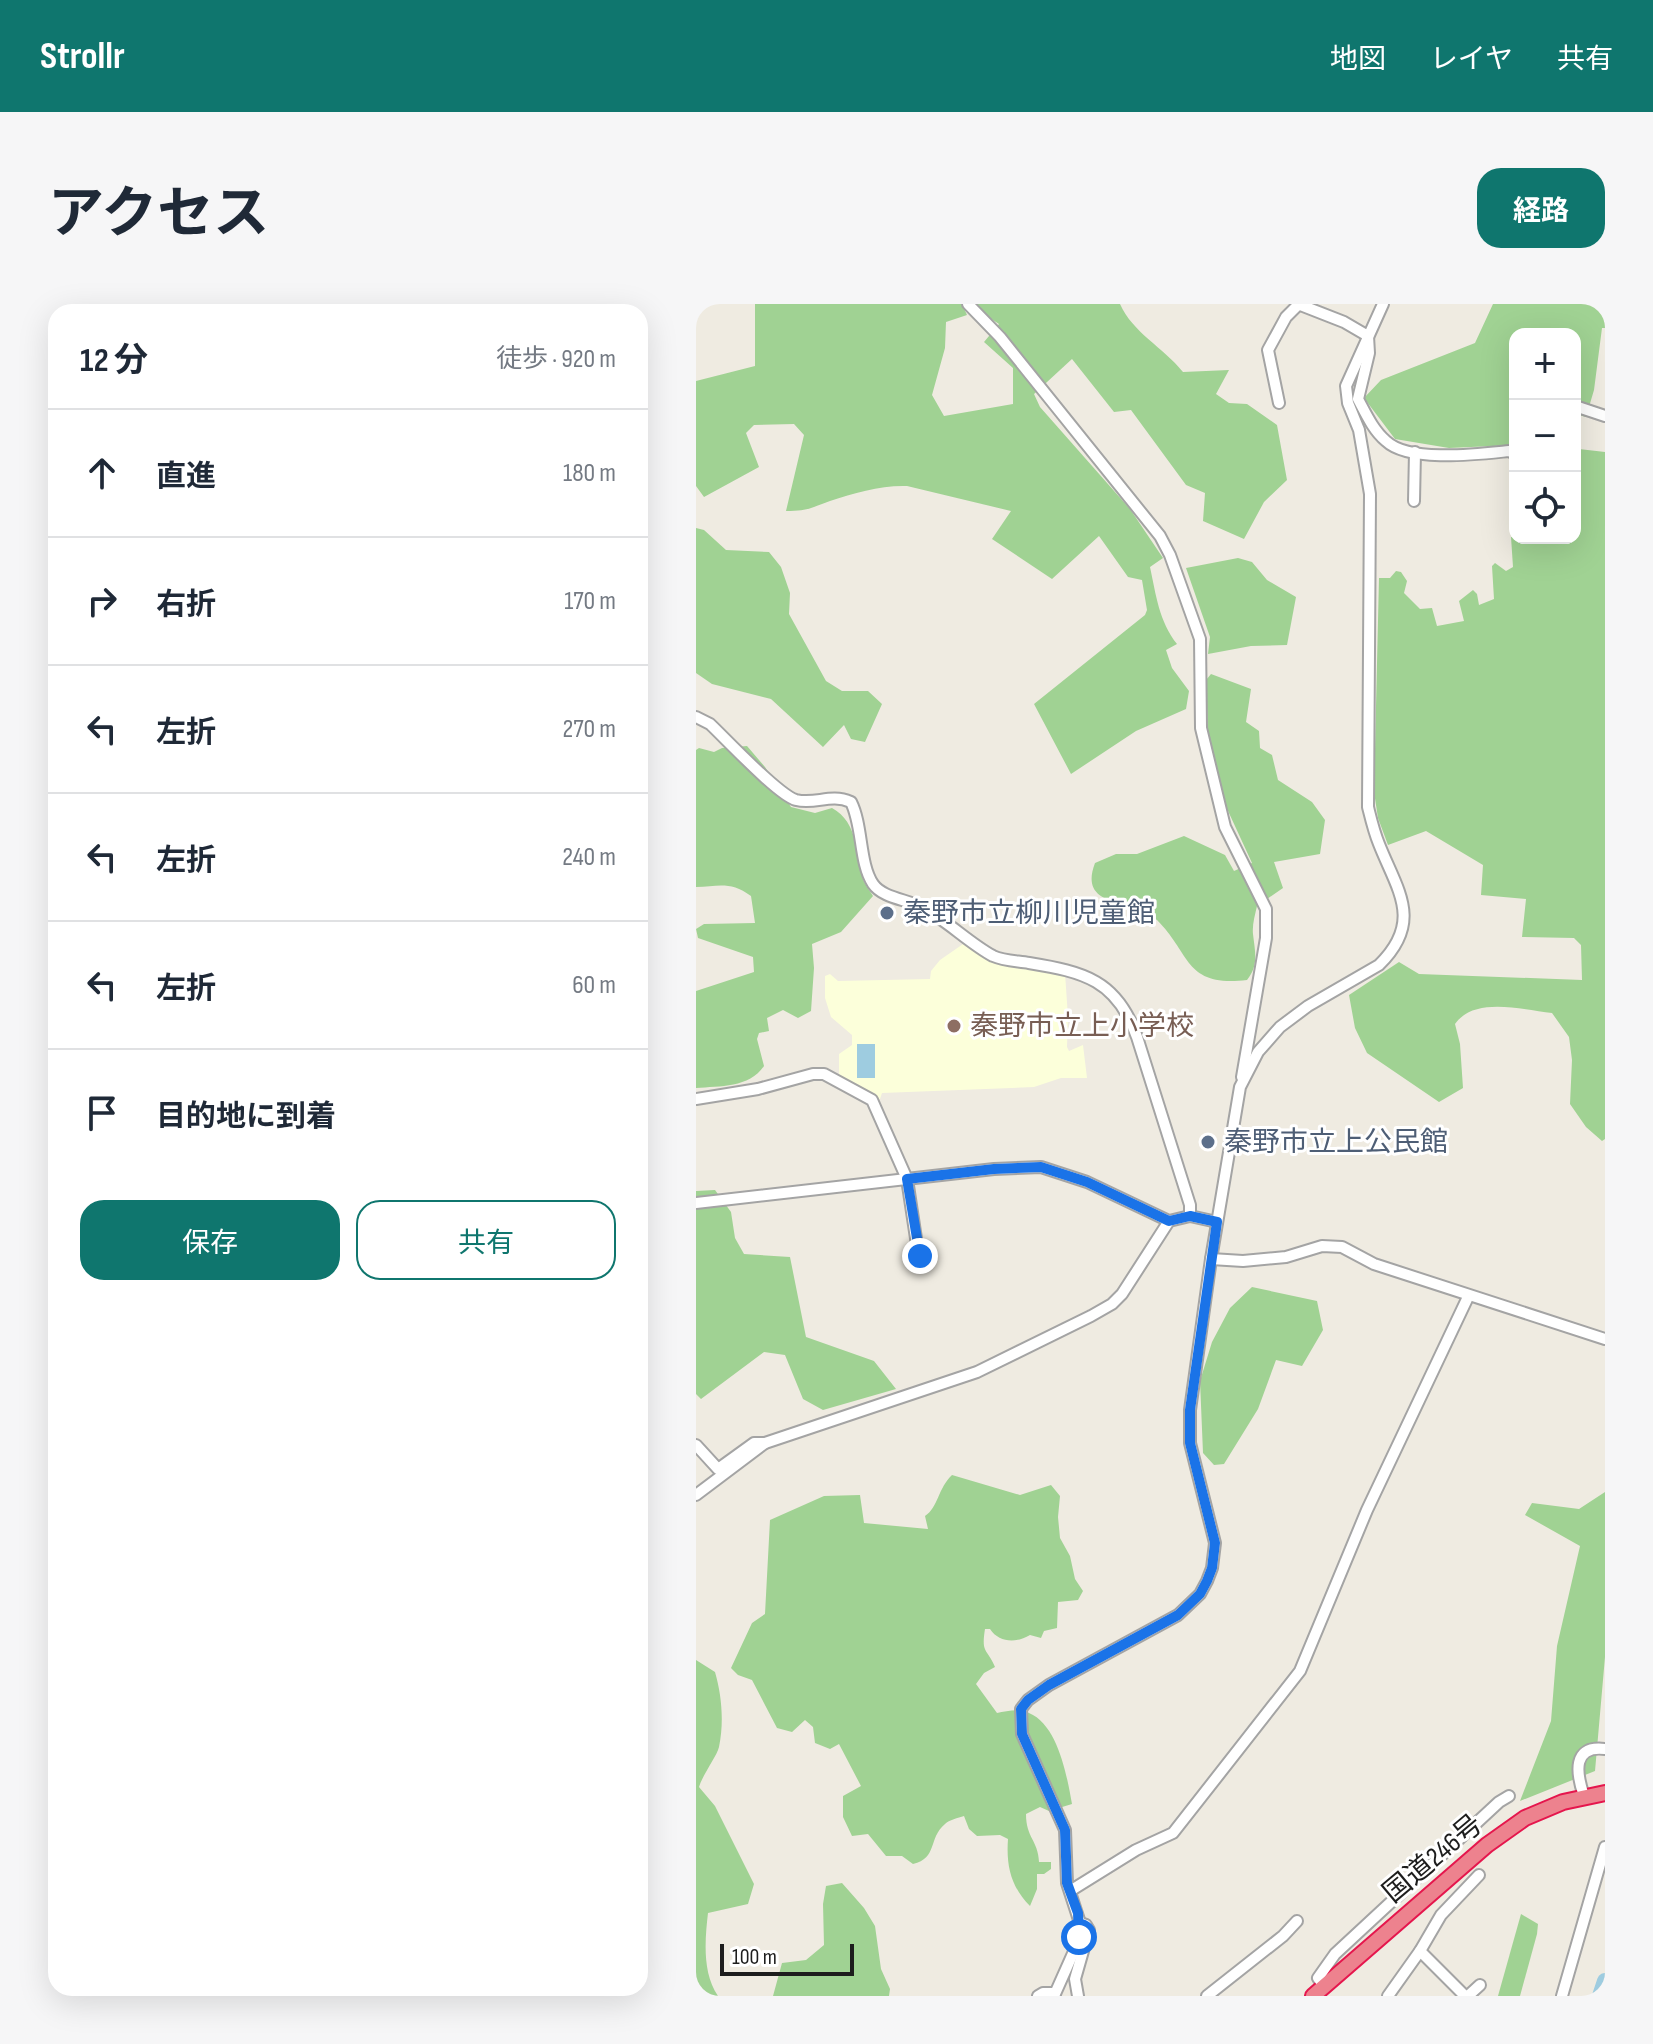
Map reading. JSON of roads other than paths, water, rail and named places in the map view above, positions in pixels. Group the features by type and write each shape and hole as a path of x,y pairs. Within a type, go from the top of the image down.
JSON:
{"highway":[{"name":"国道246号","path":"1318,1991 1487,1845 1525,1818 1584,1796 1603,1793"}],"street":[{"path":"968,304 1000,337 1160,536 1170,555 1200,639 1201,728 1225,827 1266,909 1266,938 1211,1259 1190,1410 1190,1443 1215,1543 1212,1568 1200,1594 1178,1615 1049,1685 1021,1709 1022,1734 1065,1830 1066,1874 1080,1923 1075,1949 1054,1995 1043,1993 1038,1996"},
{"path":"1279,403 1268,350 1286,317 1298,304 1344,322 1368,336"},
{"path":"1240,1087 1258,1052 1280,1027 1389,956 1403,919 1402,895 1379,844 1368,807 1370,494 1359,430 1345,393 1383,304"},
{"path":"1368,336 1369,353 1358,399 1386,442 1398,449 1415,452 1469,455 1509,451"},
{"path":"1581,408 1605,416"},
{"path":"1410,494 1415,452"},
{"path":"696,717 710,724 793,799 813,801 838,796 851,802 857,815 863,853 873,884 883,893 919,906 997,958 1086,975 1116,998 1134,1029 1190,1205 1190,1216"},
{"path":"696,1099 824,1074 872,1100 907,1179 920,1256"},
{"path":"696,1203 994,1169 1041,1167 1087,1182 1169,1221 1190,1216 1217,1222"},
{"path":"696,1495 765,1443 977,1372 1112,1304 1122,1294 1169,1221"},
{"path":"1211,1259 1243,1261 1286,1257 1322,1246 1342,1247 1374,1264 1468,1297 1605,1339"},
{"path":"1070,1891 1136,1850 1173,1833 1300,1671 1367,1510 1468,1297"},
{"path":"696,1445 718,1469 754,1443 765,1443"},
{"path":"1584,1796 1580,1785 1579,1759 1594,1747 1605,1749"},
{"path":"1318,1991 1319,1973 1335,1954 1509,1796"},
{"path":"1562,1996 1605,1847"},
{"path":"1388,1996 1441,1915 1479,1875"},
{"path":"1207,1996 1283,1936 1297,1921"},
{"path":"1078,1996 1075,1979 1089,1930 1080,1923"},
{"path":"1420,1951 1466,1996 1480,1985"}],"water":[{"path":"857,1044 875,1044 875,1078 857,1078"}],"waterway":[{"path":"1600,1996 1605,1981"}],"place":[{"name":"秦野市立柳川児童館","path":"887,913"},
{"name":"秦野市立上小学校","path":"954,1026"},
{"name":"秦野市立上公民館","path":"1208,1142"}]}
